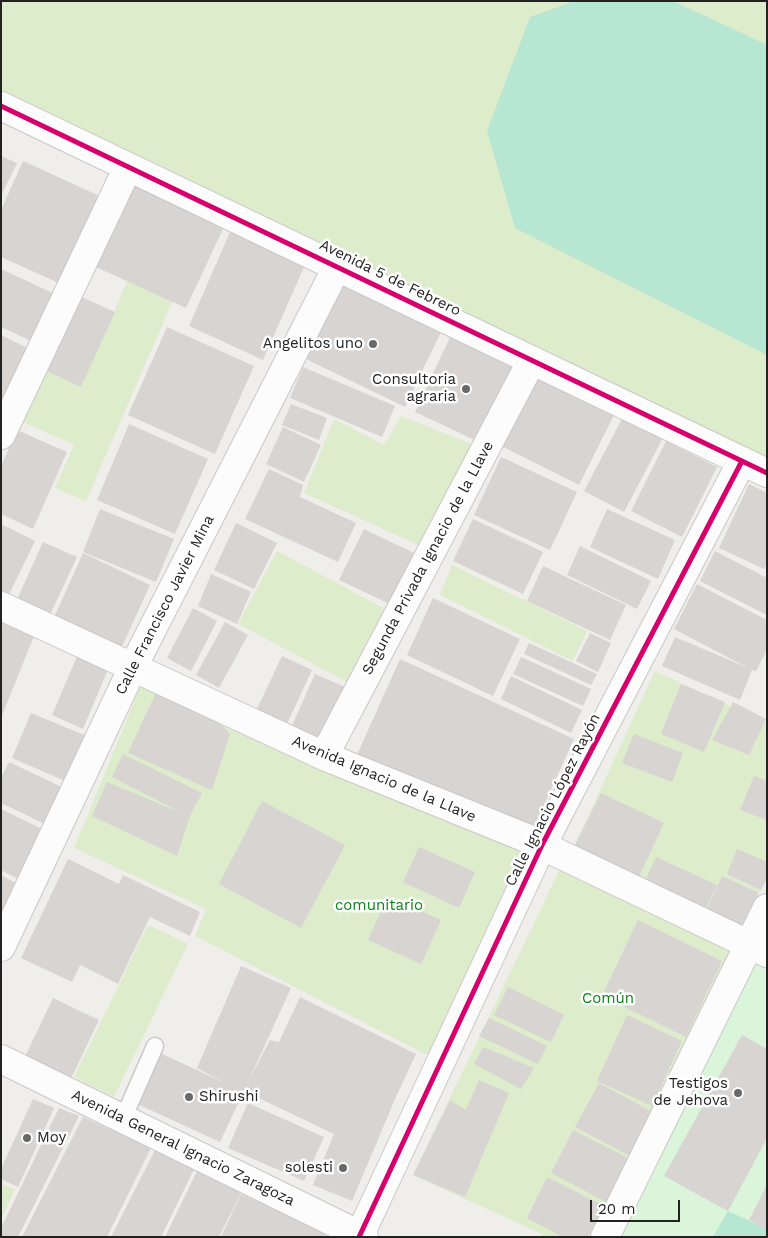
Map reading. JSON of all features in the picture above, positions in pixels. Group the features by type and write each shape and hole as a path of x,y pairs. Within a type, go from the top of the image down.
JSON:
{"street":[{"name":"Avenida 5 de Febrero","path":"1,106 767,473"},
{"path":"1,435 128,166"},
{"name":"Calle Francisco Javier Mina","path":"1,947 133,667 337,267"},
{"name":"Segunda Privada Ignacio de la Llave","path":"324,756 532,360"},
{"name":"Calle Ignacio López Rayón","path":"361,1236 542,845 742,461"},
{"name":"Avenida Ignacio de la Llave","path":"1,606 324,756 542,845 758,949"},
{"path":"606,1237 758,949 767,908"},
{"name":"Avenida General Ignacio Zaragoza","path":"1,1059 361,1236"}],"lane":[{"path":"123,1119 155,1046"}],"green space":[{"path":"1,1 767,1 767,488 1,115"},
{"path":"575,1 673,1 767,45 767,355 515,228 487,131 530,17"},
{"path":"128,280 173,300 86,501 55,488 74,445 21,421 44,370 81,387"},
{"path":"401,416 474,445 425,548 304,493 334,419 384,445"},
{"path":"277,551 391,612 353,685 238,624"},
{"path":"452,565 587,631 573,661 440,595"},
{"path":"655,671 767,723 767,877 759,893 722,876 705,913 572,851"},
{"name":"comunitario","path":"143,680 531,850 431,1057 195,936 206,909 74,848"},
{"name":"Común","path":"561,867 743,952 599,1237 541,1237 542,1234 413,1175"},
{"path":"148,925 188,944 114,1097 74,1077"},
{"path":"757,958 767,963 767,1237 618,1237"},
{"path":"1,1184 15,1189 1,1220"},
{"path":"728,1211 767,1229 767,1237 713,1237"}],"building":[{"path":"1,156 17,163 1,196"},
{"path":"23,161 102,197 63,285 1,257 1,210"},
{"path":"134,185 224,227 186,308 96,267"},
{"path":"230,232 305,265 263,360 189,326"},
{"path":"1,269 55,294 33,342 1,327"},
{"name":"Angelitos uno","path":"340,281 442,330 405,407 304,358"},
{"path":"77,295 115,312 81,387 44,370"},
{"path":"167,327 254,366 215,454 128,415"},
{"path":"1,335 29,349 1,405"},
{"name":"Consultoria agraria","path":"451,335 517,366 481,443 415,412"},
{"path":"303,367 395,406 382,437 290,398"},
{"path":"539,374 615,413 579,485 503,447"},
{"path":"291,404 327,418 319,440 282,425"},
{"path":"623,417 663,438 624,512 584,491"},
{"path":"129,424 208,459 175,534 97,500"},
{"path":"283,427 321,445 304,482 266,464"},
{"path":"17,430 67,452 33,529 1,514 1,466"},
{"path":"666,441 717,467 682,537 631,511"},
{"path":"501,457 577,492 550,550 474,515"},
{"path":"269,469 303,485 300,497 356,523 338,562 245,519"},
{"path":"749,484 767,493 767,564 764,569 719,548"},
{"path":"100,509 174,539 156,582 83,552"},
{"path":"607,509 675,540 658,579 590,547"},
{"path":"473,519 543,552 523,594 453,561"},
{"path":"236,523 277,543 254,589 214,570"},
{"path":"1,524 35,541 6,601 1,599"},
{"path":"364,529 420,556 396,607 339,580"},
{"path":"43,542 77,557 48,619 15,604"},
{"path":"580,546 651,581 637,609 567,575"},
{"path":"715,551 767,578 767,615 700,581"},
{"path":"83,553 150,585 120,651 52,622"},
{"path":"543,566 626,605 610,640 527,601"},
{"path":"211,574 251,592 237,624 198,606"},
{"path":"697,584 767,620 767,650 756,671 752,670 740,700 662,666 675,637 748,668 674,629"},
{"path":"433,598 520,639 493,696 407,655"},
{"path":"193,608 217,621 191,671 167,658"},
{"path":"1,617 36,631 1,718"},
{"path":"225,622 248,635 219,688 196,675"},
{"path":"590,633 611,643 598,672 576,661"},
{"path":"529,643 597,674 591,685 524,654"},
{"path":"78,654 109,667 83,729 52,715"},
{"path":"282,656 312,670 285,728 255,713"},
{"path":"521,657 591,689 583,706 513,674"},
{"path":"400,659 574,739 530,836 356,757"},
{"path":"315,674 352,690 326,748 289,732"},
{"path":"511,676 582,710 571,733 501,699"},
{"path":"681,684 725,702 704,752 661,734"},
{"path":"159,686 219,722 230,734 212,790 128,753"},
{"path":"733,702 766,719 749,755 712,740"},
{"path":"31,713 89,737 70,783 12,758"},
{"path":"634,734 683,753 672,782 622,763"},
{"path":"123,754 202,793 190,816 177,856 92,816 107,782 184,814 112,777"},
{"path":"9,762 66,789 49,826 1,803 1,778"},
{"path":"754,776 767,781 767,820 740,810"},
{"path":"601,793 664,823 638,879 572,851"},
{"path":"262,801 345,845 301,928 219,884"},
{"path":"1,809 46,831 22,881 1,870"},
{"path":"419,847 475,872 459,908 403,882"},
{"path":"737,849 767,862 767,879 761,890 727,874"},
{"path":"656,857 717,885 703,914 643,886"},
{"path":"68,859 119,884 123,875 200,912 190,936 150,917 118,984 80,965 72,982 21,958"},
{"path":"1,875 21,886 1,924"},
{"path":"722,876 759,893 743,932 705,913"},
{"path":"388,896 441,920 421,964 368,940"},
{"path":"638,920 722,961 686,1037 602,996"},
{"path":"241,966 291,988 248,1082 270,1040 279,1042 300,997 416,1054 352,1201 313,1185 334,1134 244,1091 220,1142 135,1103 158,1052 225,1083 197,1068"},
{"path":"508,987 564,1015 551,1042 494,1015"},
{"path":"53,998 99,1020 68,1085 22,1063"},
{"path":"627,1015 682,1041 652,1106 597,1081"},
{"path":"489,1018 547,1046 538,1064 479,1036"},
{"name":"Testigos de Jehova","path":"742,1035 767,1049 767,1138 728,1211 664,1176"},
{"path":"483,1047 534,1068 521,1089 474,1064"},
{"path":"479,1080 509,1093 465,1197 413,1175 450,1100 466,1110"},
{"path":"599,1083 656,1114 632,1157 575,1127"},
{"name":"Moy","path":"33,1099 54,1108 18,1187 1,1179 1,1169"},
{"path":"248,1103 324,1137 304,1181 228,1148"},
{"path":"59,1108 79,1116 18,1237 1,1237 1,1228"},
{"path":"83,1117 151,1148 107,1237 22,1237"},
{"path":"573,1130 628,1158 606,1202 551,1173"},
{"path":"155,1150 194,1169 161,1237 111,1237"},
{"path":"198,1169 242,1191 219,1237 165,1237"},
{"path":"547,1177 604,1206 588,1237 563,1237 527,1218"},
{"path":"767,1185 767,1229 749,1220"},
{"path":"241,1194 326,1233 324,1237 221,1237"}],"cycle path":[{"path":"1,106 767,473"},
{"path":"359,1237 542,845 742,461"}],"place":[{"name":"Angelitos uno","path":"373,344"},
{"name":"Consultoria agraria","path":"466,389"},
{"name":"Testigos de Jehova","path":"738,1093"},
{"name":"Shirushi","path":"189,1097"},
{"name":"Moy","path":"27,1138"},
{"name":"solesti","path":"343,1168"}]}
